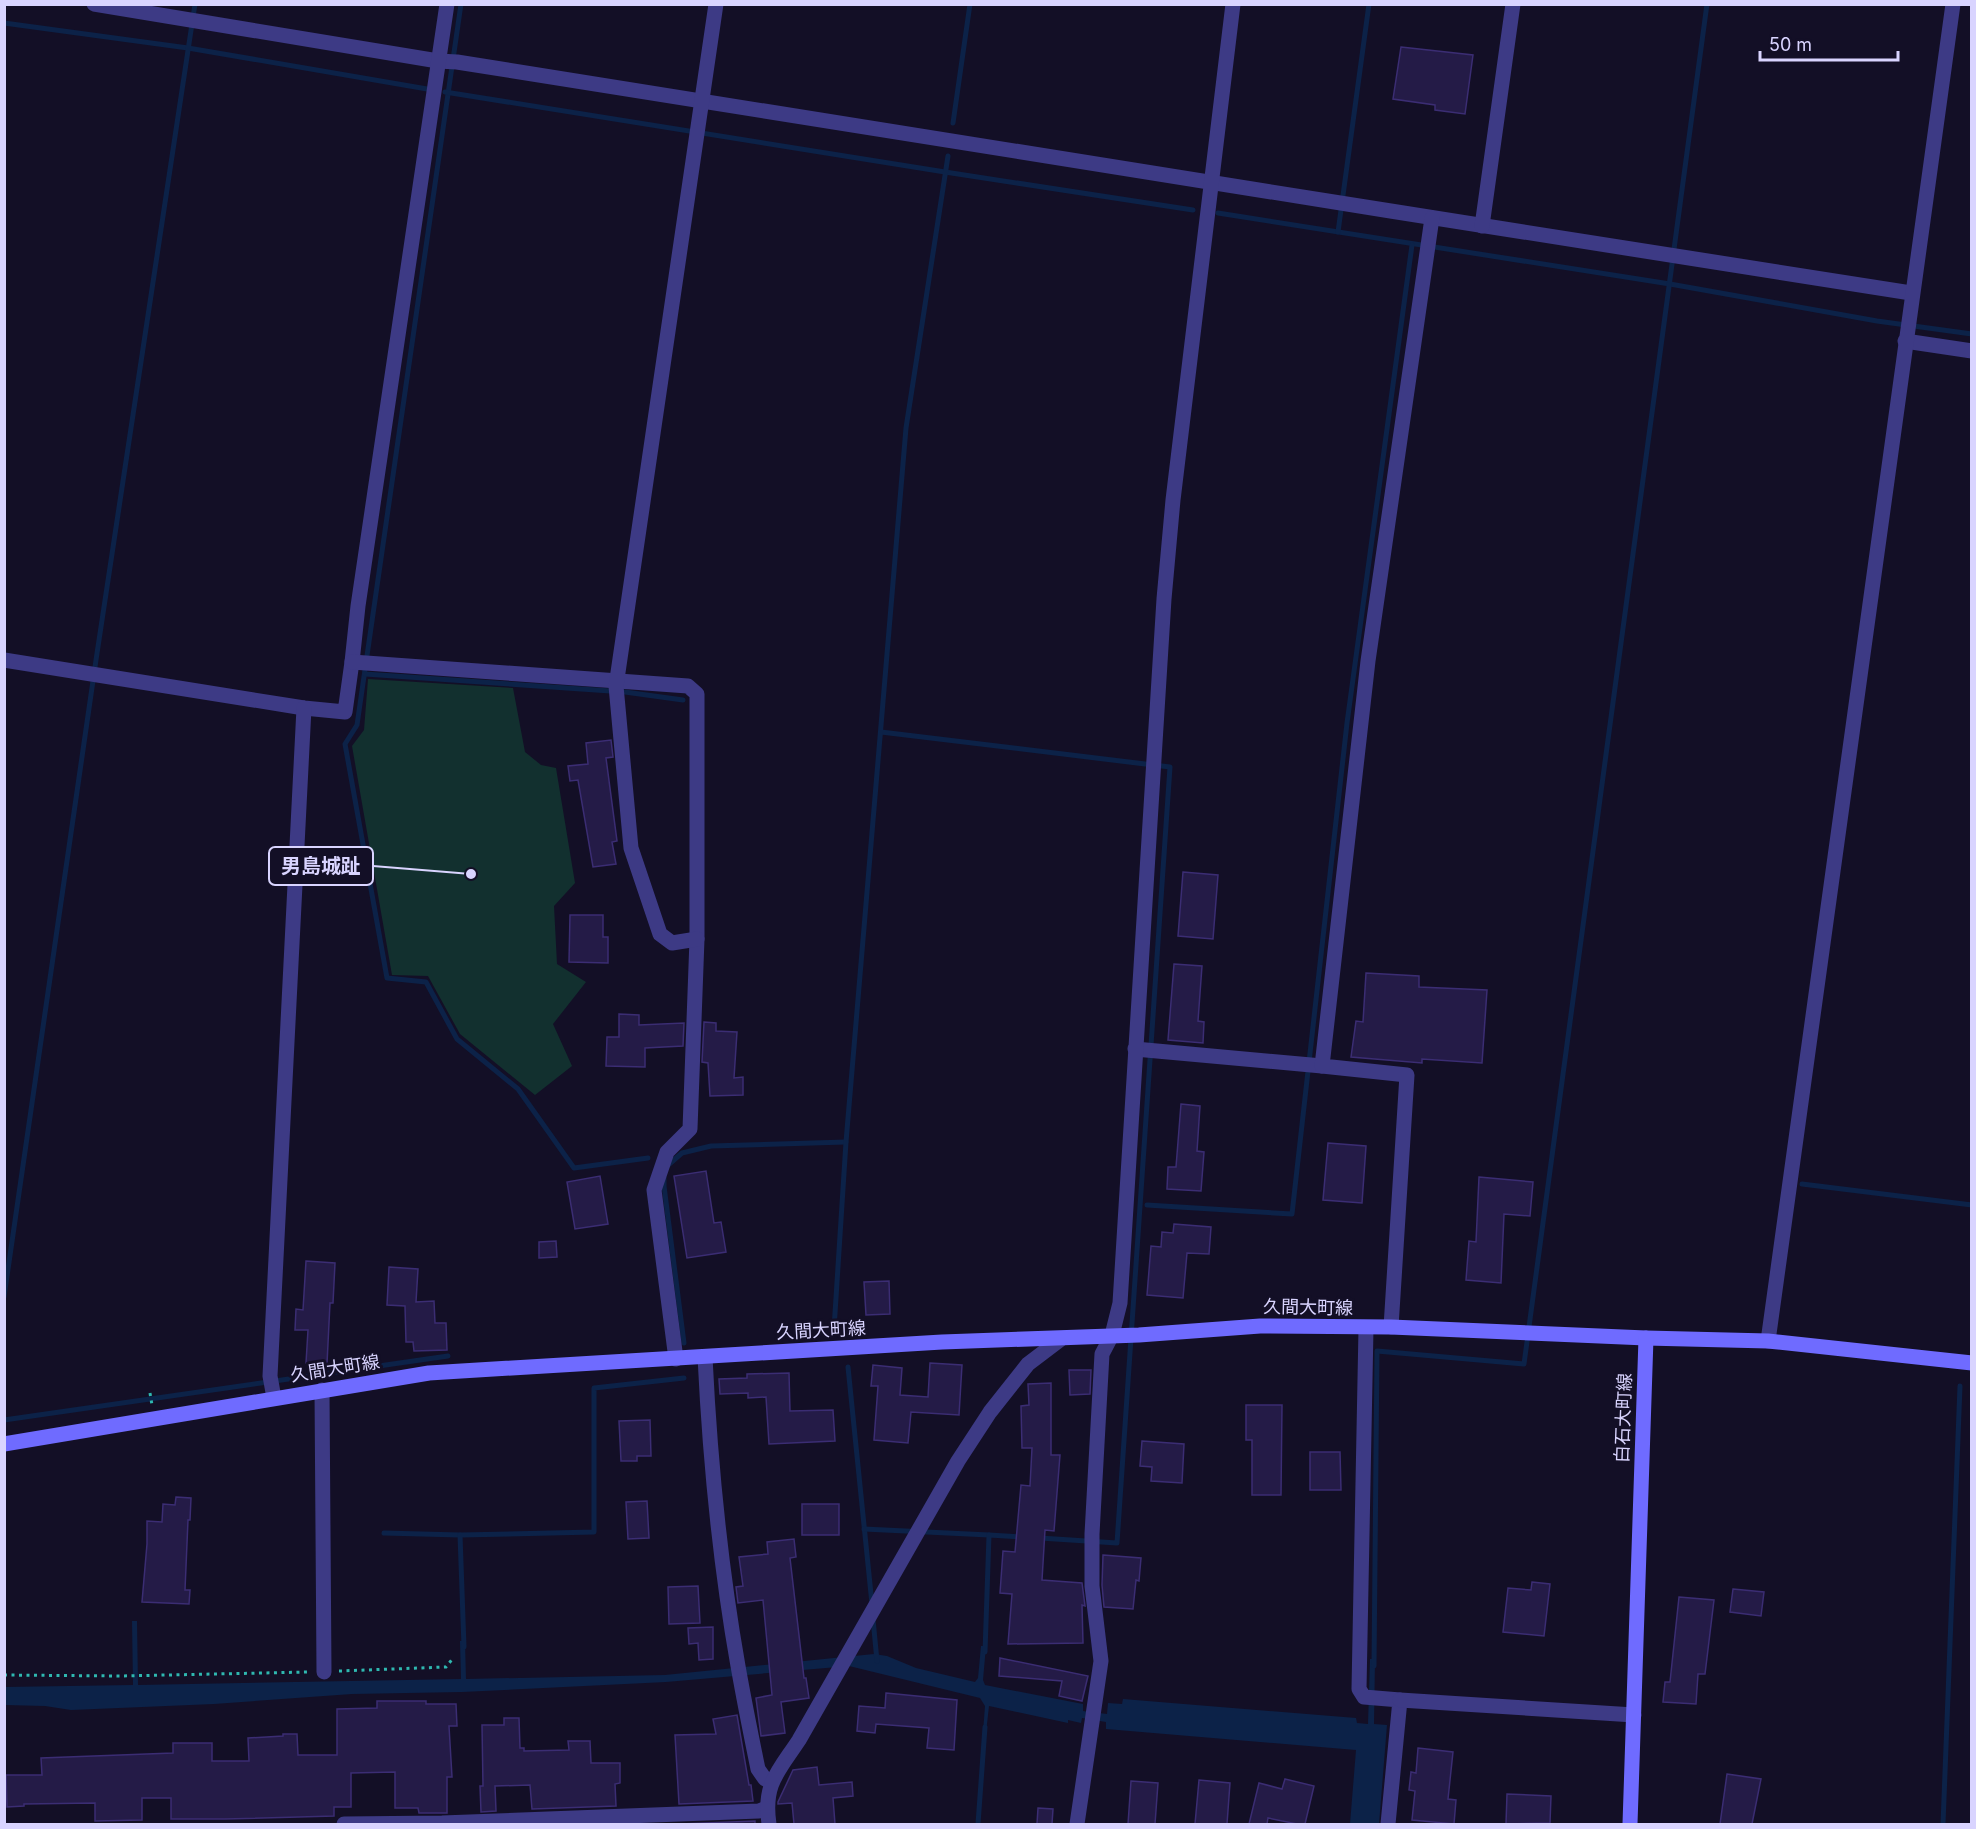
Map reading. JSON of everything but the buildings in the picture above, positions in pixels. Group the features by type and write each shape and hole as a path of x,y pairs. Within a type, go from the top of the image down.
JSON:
{"main road":[{"name":"久間大町線","path":"4,1443 272,1388 322,1390 429,1373 942,1342 1125,1335 1260,1326 1391,1327 1646,1338"},
{"path":"1646,1338 1768,1341 1971,1362"},
{"name":"白石大町線","path":"1630,1824 1646,1338"}],"street":[{"path":"94,4 1911,293"},
{"path":"4,660 304,708 345,712 434,83 448,61 447,4"},
{"path":"698,939 672,943 660,934 631,848 616,689 716,4"},
{"path":"1077,1824 1101,1661 1092,1586 1092,1541 1102,1354 1125,1335 1120,1303 1146,1050 1153,765 1173,500 1233,4"},
{"path":"1482,226 1513,4"},
{"path":"1768,1341 1911,293 1953,4"},
{"path":"1313,1066 1368,661 1432,218"},
{"path":"1905,338 1971,351"},
{"path":"352,662 616,689 688,686 697,694 698,939 690,1129 667,1152 654,1190 676,1359"},
{"path":"272,1388 304,708"},
{"path":"1146,1050 1407,1075 1391,1327"},
{"path":"1366,1328 1359,1689 1372,1698 1634,1715"},
{"path":"769,1824 767,1794 772,1781 799,1740 958,1461 990,1412 1028,1364 1061,1338"},
{"path":"705,1357 708,1432 718,1527 739,1673 758,1769 765,1779 772,1781"},
{"path":"322,1390 324,1672"},
{"path":"1388,1824 1400,1700"},
{"path":"344,1824 442,1824 748,1811 767,1808"}],"path":[{"path":"150,1393 152,1405"},
{"path":"4,1675 120,1676 324,1672 447,1667 454,1657"}],"green space":[{"path":"368,679 513,688 525,752 541,765 556,768 575,883 554,906 557,964 586,982 553,1024 572,1066 535,1095 460,1034 428,976 392,975 352,746 364,730"}],"water":[{"path":"132,1621 137,1621 138,1685 461,1679 460,1641 465,1641 466,1679 665,1675 874,1654 887,1656 916,1668 975,1682 978,1678 981,1646 986,1646 983,1680 985,1685 1083,1704 1083,1711 1107,1714 1108,1703 1122,1704 1123,1699 1356,1718 1357,1723 1368,1724 1370,1659 1375,1659 1374,1724 1387,1725 1379,1824 1350,1824 1356,1750 1106,1729 1106,1722 1082,1718 1081,1723 1068,1720 1068,1723 989,1706 986,1733 983,1732 985,1706 980,1698 849,1666 666,1682 462,1692 352,1694 214,1704 71,1710 45,1706 5,1705 5,1687 133,1685"}],"waterway":[{"path":"4,1297 96,660 195,4"},
{"path":"461,4 357,725 345,744 387,978 426,982 457,1039 518,1089 574,1168 648,1158"},
{"path":"953,123 970,4"},
{"path":"1338,232 1369,4"},
{"path":"1374,1666 1377,1351 1524,1364 1707,4"},
{"path":"4,23 188,48 433,90"},
{"path":"445,92 1193,210"},
{"path":"834,1329 846,1142 906,428 948,156"},
{"path":"1218,213 1670,284 1877,321 1972,334"},
{"path":"1147,1205 1292,1214 1347,723 1412,245"},
{"path":"365,674 625,692 683,700"},
{"path":"881,732 1170,767 1117,1543 1040,1538"},
{"path":"667,1166 682,1153 711,1146 846,1142"},
{"path":"664,1178 684,1343"},
{"path":"1802,1184 1972,1205"},
{"path":"4,1420 448,1356"},
{"path":"848,1367 872,1604"},
{"path":"464,1647 460,1535 594,1532 594,1388 684,1378"},
{"path":"1943,1824 1960,1386"},
{"path":"864,1529 989,1535"},
{"path":"384,1533 460,1535"},
{"path":"985,1652 989,1535 1022,1537"},
{"path":"873,1619 877,1661"},
{"path":"978,1824 985,1727"}],"place":[{"name":"男島城趾","path":"471,874"}]}
